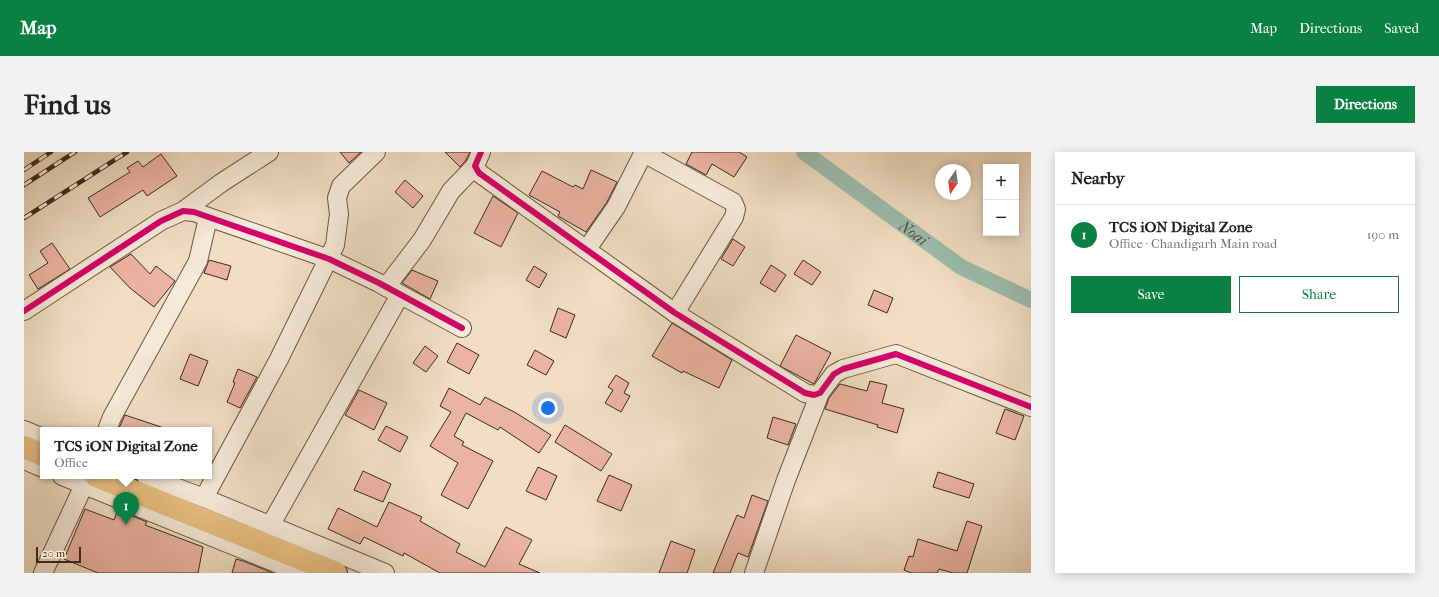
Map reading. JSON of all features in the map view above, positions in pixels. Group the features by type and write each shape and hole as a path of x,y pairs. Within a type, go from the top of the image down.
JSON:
{"main road":[{"path":"24,447 40,454"},
{"path":"90,480 336,573"}],"street":[{"path":"24,311 154,225 183,211 221,183 269,152"},
{"path":"204,498 279,359 335,245 339,214 338,198 341,186 376,152"},
{"path":"587,249 616,207 644,153 733,202 736,209 734,217 675,313"},
{"path":"478,159 479,173 675,313 805,393 814,396 820,393"},
{"path":"270,526 393,291 451,191 478,159"},
{"path":"183,211 194,212 328,259 393,291 462,328"},
{"path":"108,427 112,417 198,261 208,218"},
{"path":"754,573 786,480 820,393 834,374 843,369 896,354 1031,407"},
{"path":"24,430 40,437"},
{"path":"24,460 40,467"},
{"path":"154,479 204,498 385,573"},
{"path":"43,573 90,480 301,573"}],"building":[{"path":"340,152 361,152 349,163"},
{"path":"445,152 470,152 460,167"},
{"path":"692,152 739,152 747,157 734,177 712,164 706,175 686,164"},
{"path":"161,154 177,176 147,196 143,190 100,217 88,198 130,172 127,168 138,161 143,167"},
{"path":"591,170 617,182 607,202 586,232 558,216 560,212 529,195 542,171 573,187 575,185 583,189"},
{"path":"405,180 423,196 413,208 395,192"},
{"path":"493,196 518,213 501,247 474,233"},
{"path":"733,239 745,247 733,266 721,259"},
{"path":"52,243 70,269 38,289 29,275 48,263 40,251"},
{"path":"131,254 150,274 156,266 175,281 154,307 130,288 110,267"},
{"path":"209,260 231,266 227,280 204,273"},
{"path":"803,260 821,272 812,285 794,274"},
{"path":"771,265 786,275 775,292 760,283"},
{"path":"534,266 547,274 539,288 526,280"},
{"path":"412,270 438,281 430,299 402,283"},
{"path":"874,290 893,298 887,313 868,305"},
{"path":"558,308 575,315 566,338 550,331"},
{"path":"672,323 732,360 719,388 683,371 682,373 652,356"},
{"path":"796,335 831,353 814,384 780,366"},
{"path":"457,343 479,355 469,374 447,362"},
{"path":"425,346 438,356 426,372 413,363"},
{"path":"535,350 554,361 546,375 527,365"},
{"path":"190,354 208,361 198,386 180,379"},
{"path":"238,369 257,377 240,408 227,402 235,383 233,382"},
{"path":"616,375 629,383 624,393 630,396 621,412 605,403 613,390 608,387"},
{"path":"870,381 887,385 882,403 904,409 897,433 877,427 878,425 825,409 829,398 840,384 867,391"},
{"path":"449,388 480,405 485,397 516,413 551,435 539,453 500,427 498,430 466,413 454,436 464,442 462,445 493,461 468,509 441,495 458,463 430,446 451,412 440,406"},
{"path":"359,390 387,403 374,430 345,415"},
{"path":"1005,409 1024,416 1015,440 996,433"},
{"path":"125,415 161,427 119,427"},
{"path":"773,417 796,424 788,445 767,438"},
{"path":"565,425 612,454 601,471 555,442"},
{"path":"386,426 408,437 400,452 378,440"},
{"path":"538,467 557,476 546,500 526,491"},
{"path":"363,471 391,484 383,502 354,490"},
{"path":"938,472 974,484 969,498 933,487"},
{"path":"609,475 632,485 621,511 597,501"},
{"path":"752,495 768,501 748,557 738,553 730,573 713,573 737,515 744,518"},
{"path":"389,502 422,517 420,521 460,544 456,552 485,567 506,527 532,540 519,564 540,573 440,573 404,553 403,556 364,537 360,544 328,529 338,508 377,527"},
{"path":"85,509 114,520 118,510 147,522 145,525 203,547 198,573 98,573 64,559"},
{"path":"967,521 982,526 967,573 953,573 939,569 937,573 911,573 904,570 909,556 913,557 918,539 957,551"},
{"path":"671,541 695,550 687,573 659,573"},
{"path":"236,559 243,561 273,573 232,573"}],"waterway":[{"name":"Noai","path":"804,152 961,267 1031,300"}],"railway":[{"path":"24,170 51,152"},
{"path":"24,185 75,152"},
{"path":"24,218 127,152"}],"cycle path":[{"path":"481,152 475,166 479,173 675,313 805,393 814,395 820,393 834,374 843,369 896,354 1031,407"},
{"path":"24,311 161,221 183,211 194,212 329,259 379,283 462,328"}],"place":[{"name":"TCS iON Digital Zone","path":"126,525"}]}
